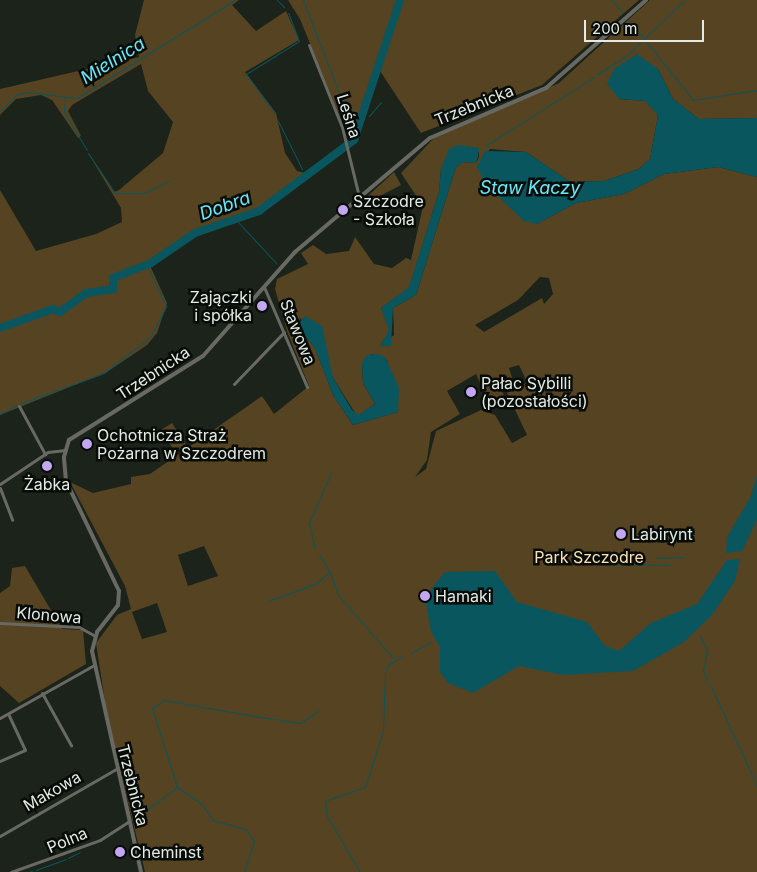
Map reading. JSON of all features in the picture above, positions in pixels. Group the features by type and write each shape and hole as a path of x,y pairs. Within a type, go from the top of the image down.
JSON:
{"street":[{"name":"Trzebnicka","path":"65,450 72,437 195,363 295,252 437,133 546,88 646,0"},
{"name":"Leśna","path":"309,45 346,143 359,197"},
{"name":"Stawowa","path":"264,287 307,387"},
{"path":"234,384 284,332"},
{"path":"19,406 46,454"},
{"path":"0,484 46,454 65,450 68,487 119,591 118,605 95,636"},
{"path":"0,488 12,520"},
{"name":"Klonowa","path":"0,623 84,628 95,636"},
{"name":"Trzebnicka","path":"95,636 94,665 141,872"},
{"path":"0,718 94,665"},
{"path":"42,693 71,745"},
{"path":"0,761 25,750 8,714"},
{"name":"Makowa","path":"0,836 116,768"},
{"name":"Polna","path":"11,872 100,840 129,821"}],"green space":[{"path":"144,0 239,0 232,5 256,31 286,11 299,40 245,72 276,113 285,153 297,171 305,173 258,209 189,233 148,261 167,303 157,333 147,345 107,372 0,415 0,190 36,251 96,234 122,222 121,208 88,153 114,192 119,190 163,153 173,122 148,91 141,64 72,105 68,111 81,136 78,138 52,100 41,95 16,99 0,115 0,89 139,57 135,35"},
{"path":"288,0 398,0 361,121 338,112 300,19"},
{"path":"402,0 639,0 542,85 421,133 378,68"},
{"name":"Park Szczodre","path":"650,0 757,0 757,118 699,119 673,99 658,69 619,99 646,101 658,115 650,159 639,169 604,181 570,182 526,152 490,149 477,167 537,224 576,203 624,194 664,174 718,167 757,177 757,872 145,872 107,715 96,643 117,615 131,609 125,586 70,482 93,493 131,484 131,477 150,474 262,396 274,414 309,386 287,331 275,289 277,279 308,264 301,253 313,245 326,254 349,251 355,237 374,264 392,268 406,258 411,260 423,206 401,173 434,138 559,83","holes":["461,147 479,152 476,163 463,162 456,167 416,295 393,308 394,335 380,346 390,330 381,308 409,288 439,192 441,169","540,277 549,278 553,294 544,304 542,298 484,332 475,325 518,300","300,318 323,344 333,378 357,416 375,404 363,383 362,363 372,354 387,360 398,412 353,425 333,395 315,348 297,326","519,365 527,382 507,393 527,435 512,443 495,415 481,410 436,431 426,469 415,477 427,460 431,432 460,414 447,391 476,374 488,401 504,395 500,388 513,381 509,368","204,546 218,576 188,586 178,555","157,603 167,632 142,639 132,612"]},
{"path":"394,172 401,185 359,207 357,206"},
{"path":"172,423 186,445 175,452 161,430"},
{"path":"25,566 62,629 83,630 86,664 19,703 0,686 0,593 10,586 12,568"}],"water":[{"name":"Staw Kaczy","path":"637,54 658,69 673,99 699,119 757,118 757,177 718,167 664,174 624,194 576,203 537,224 524,221 486,185 477,167 485,151 526,152 570,182 604,181 639,169 650,159 658,115 645,101 619,99 607,84 614,69"},
{"path":"458,145 479,148 476,163 464,162 456,167 416,295 393,308 391,346 380,346 389,330 381,308 409,287 439,192 441,169 449,149"},
{"path":"305,316 322,326 333,378 352,410 358,415 375,404 363,383 362,363 367,355 378,354 385,357 399,388 398,412 353,425 333,395 315,348 297,326"},
{"path":"757,475 757,520 742,551 726,553 727,537 750,498"},
{"path":"740,559 735,581 712,615 684,642 633,671 563,675 519,666 473,693 448,683 440,672 440,647 431,632 426,604 431,589 445,572 495,571 517,602 587,622 605,646 619,651 651,623 697,604 727,560"}],"waterway":[{"name":"Mielnica","path":"0,111 17,94 28,92 77,98 235,0"},
{"path":"277,0 284,7"},
{"path":"303,0 342,100 347,109 358,113"},
{"name":"Dobra","path":"0,328 53,309 60,312 86,293 113,289 113,278 151,263 195,233 259,211 354,140 400,0"},
{"path":"612,0 622,12"},
{"path":"598,74 626,56 685,0"},
{"path":"275,114 246,74 299,41 288,13"},
{"path":"629,20 693,100 757,90"},
{"path":"485,146 594,77"},
{"path":"65,97 64,112 87,150"},
{"path":"369,116 381,102"},
{"path":"278,121 302,169"},
{"path":"88,153 115,193 144,193 171,180"},
{"path":"238,222 277,264"},
{"path":"19,404 104,373 151,336 166,306 147,265"},
{"path":"0,414 17,405"},
{"path":"315,549 309,523 331,473"},
{"path":"319,554 330,572"},
{"path":"655,558 684,557"},
{"path":"588,564 670,565"},
{"path":"268,601 315,584 330,572 338,595 394,659"},
{"path":"699,635 707,649 703,671 708,681"},
{"path":"411,653 431,642"},
{"path":"360,872 327,816 325,801 365,787 383,731 385,673 388,665 403,656"},
{"path":"710,684 757,786"},
{"path":"244,872 254,841 246,829 213,820 202,804 177,787 152,708 164,700 272,719"},
{"path":"275,719 300,723 318,711"},
{"path":"137,817 176,788"},
{"path":"68,858 80,852"},
{"path":"36,870 66,859"},
{"path":"28,872 32,871"}],"place":[{"name":"Szczodre - Szkoła","path":"343,210"},
{"name":"Zajączki i spółka","path":"262,306"},
{"name":"Pałac Sybilli (pozostałości)","path":"471,392"},
{"name":"Ochotnicza Straż Pożarna w Szczodrem","path":"87,444"},
{"name":"Żabka","path":"47,466"},
{"name":"Labirynt","path":"621,534"},
{"name":"Hamaki","path":"425,596"},
{"name":"Cheminst","path":"120,852"}]}
